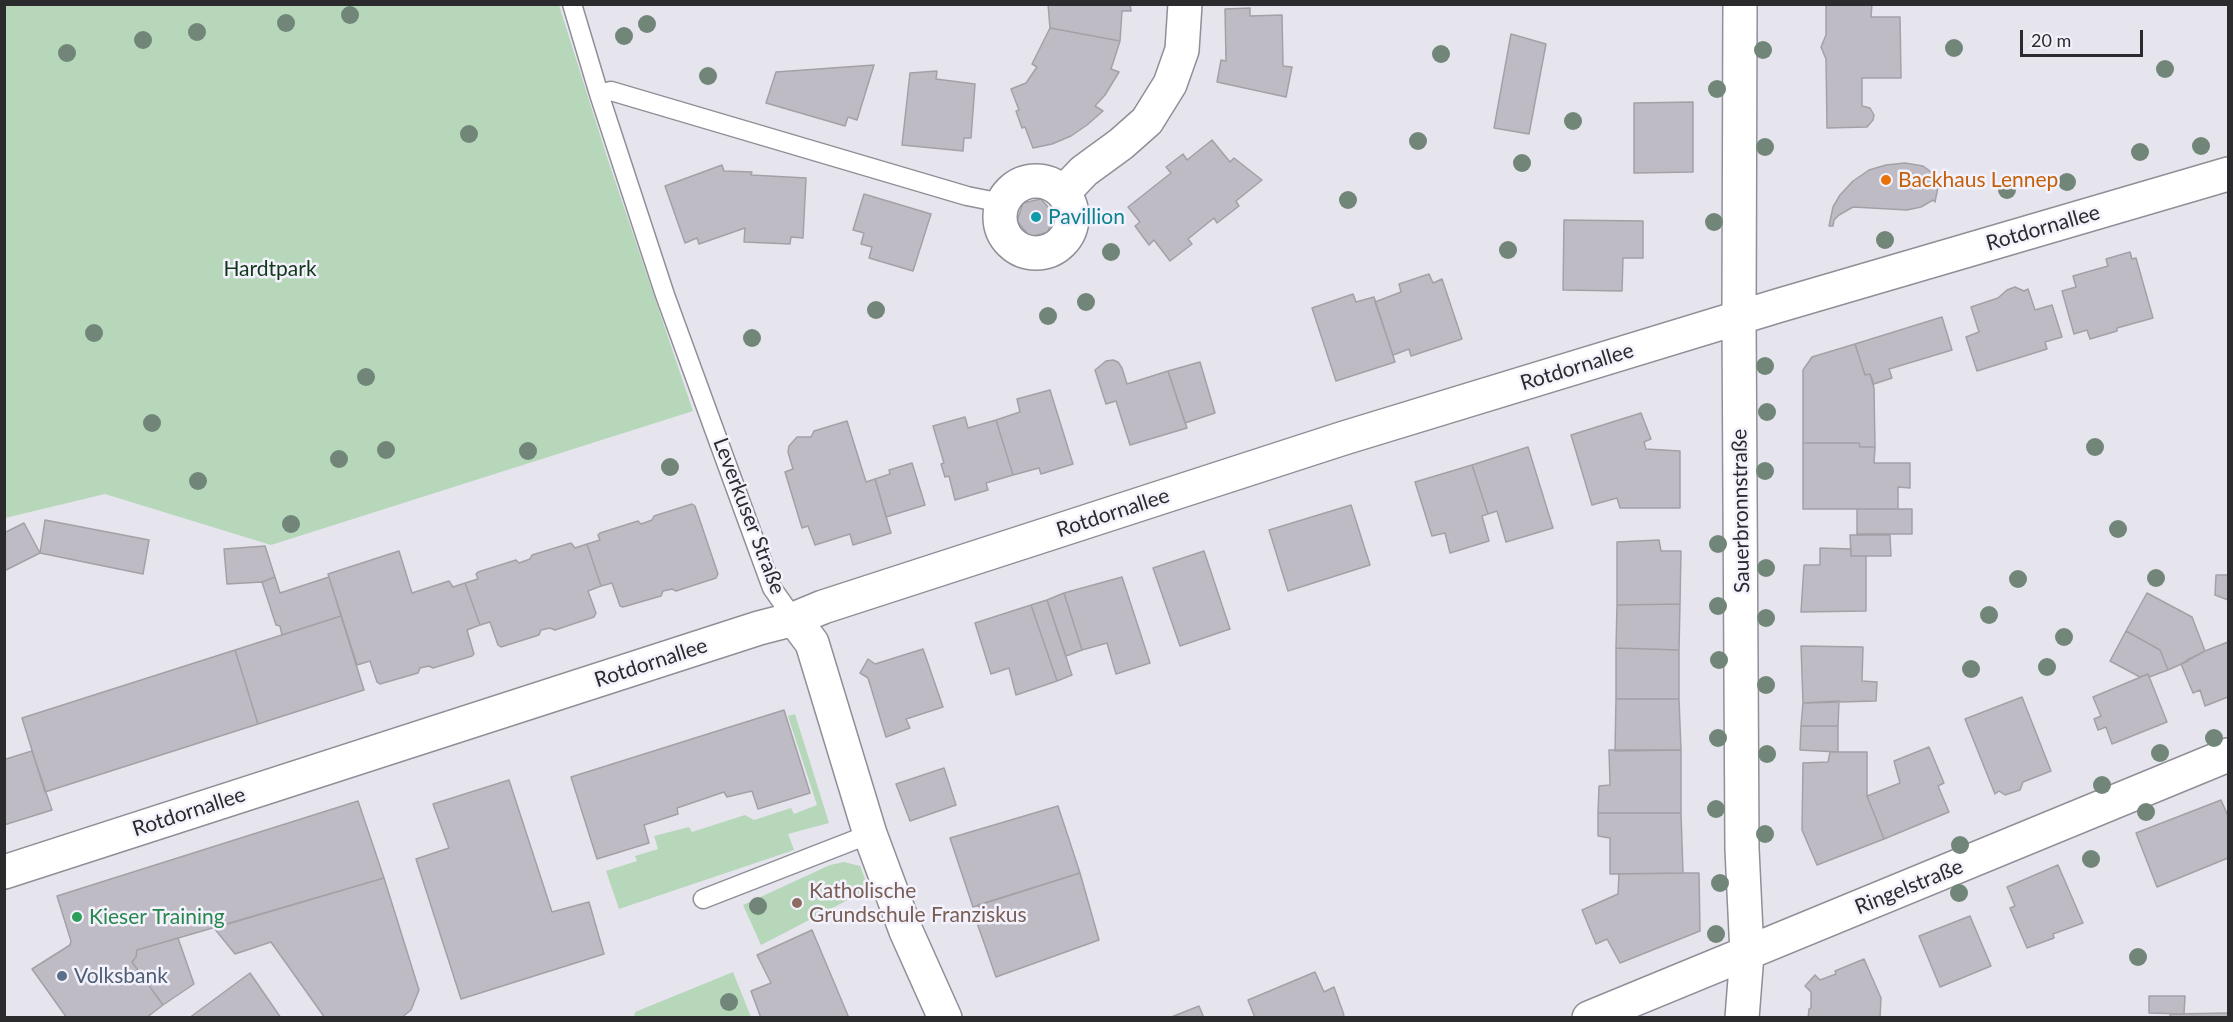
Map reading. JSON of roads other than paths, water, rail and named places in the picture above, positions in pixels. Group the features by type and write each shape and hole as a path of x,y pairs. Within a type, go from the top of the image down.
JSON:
{"street":[{"path":"1064,193 1084,171 1121,144 1147,121 1170,84 1182,50 1185,4"},
{"name":"Sauerbronnstraße","path":"1740,4 1742,849 1747,954 1742,1017"},
{"name":"Rotdornallee","path":"4,872 1344,438 1739,317 2229,174"},
{"path":"1030,181 1042,181 1054,185 1064,193 1073,217 1071,230 1064,241 1054,249 1042,254 1017,249 1007,240 1001,229 999,216 1002,203 1018,185 1030,181"},
{"name":"Leverkuser Straße","path":"794,618 812,643 870,834 906,931 945,1017"},
{"name":"Ringelstraße","path":"1589,1017 2229,755"}],"lane":[{"name":"Leverkuser Straße","path":"572,4 598,94 665,295 772,588 794,618"},
{"path":"598,94 611,91 967,196 1002,203"},
{"path":"703,899 870,834"}],"place":[{"name":"Backhaus Lennep","path":"1886,180"},
{"name":"Pavillion","path":"1036,217"},
{"name":"Katholische Grundschule Franziskus","path":"797,903"},
{"name":"Kieser Training","path":"77,917"},
{"name":"Volksbank","path":"62,976"}],"park label":[{"name":"Hardtpark","path":"270,269"}]}
